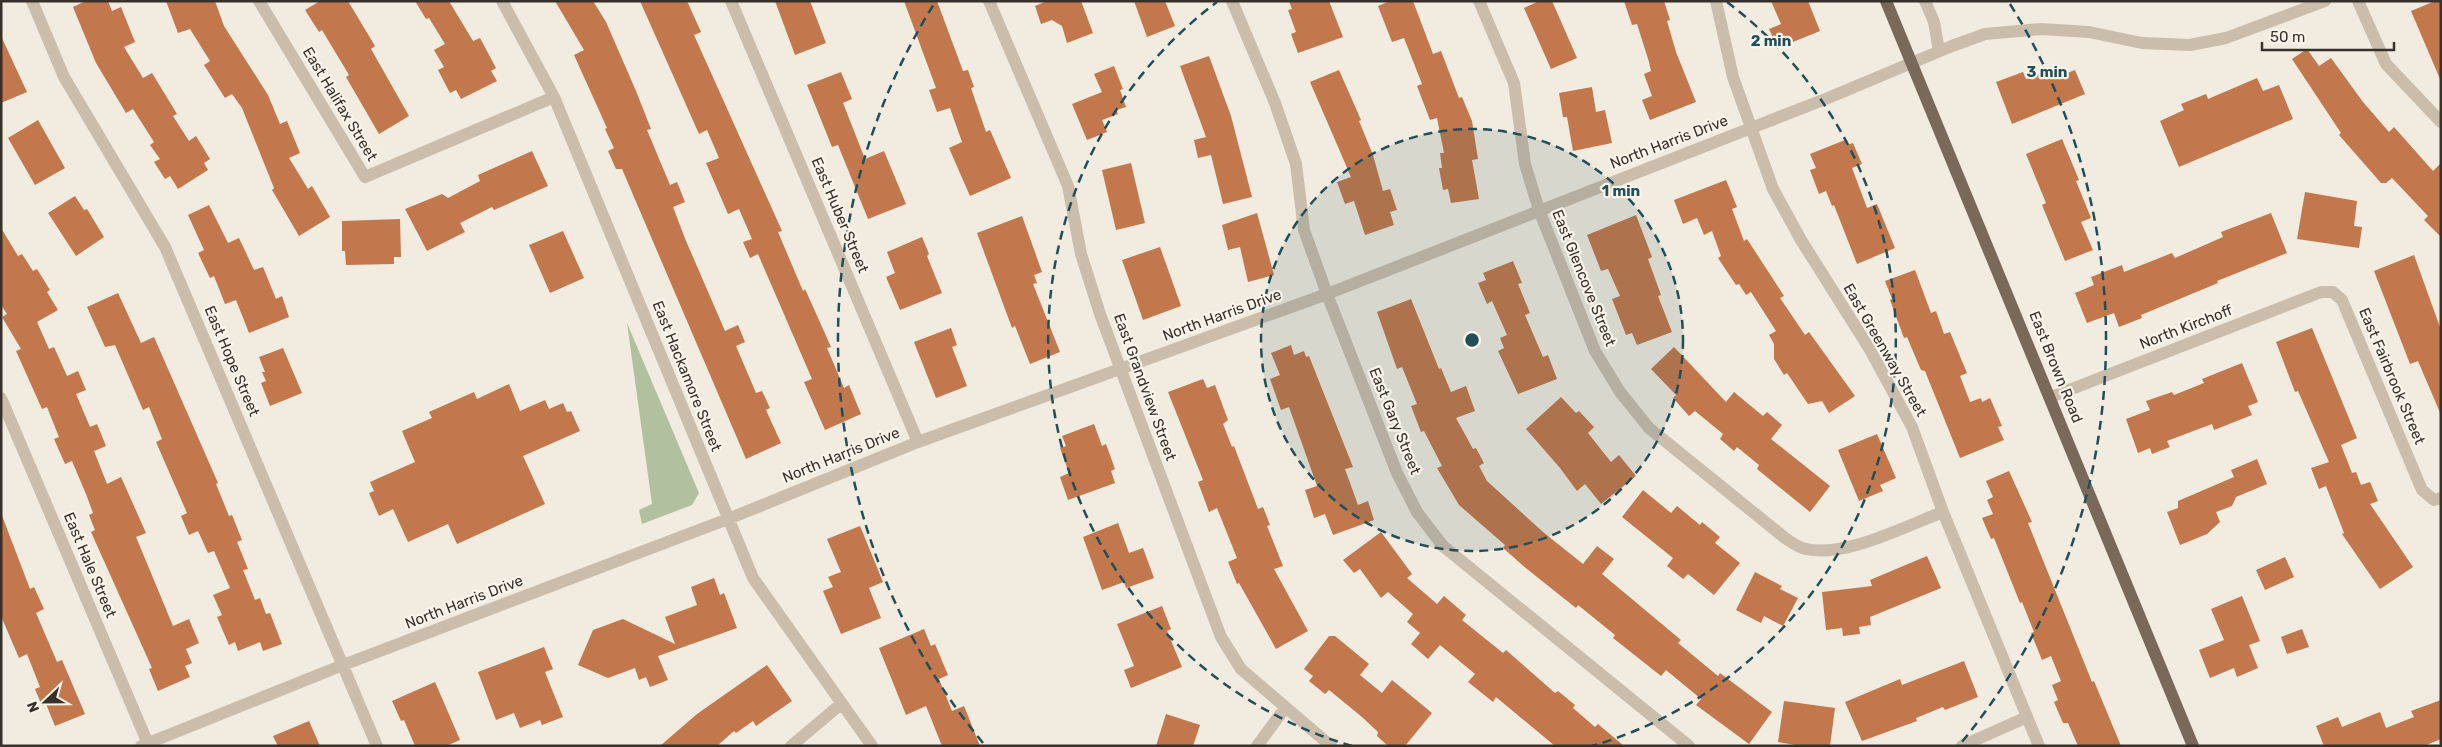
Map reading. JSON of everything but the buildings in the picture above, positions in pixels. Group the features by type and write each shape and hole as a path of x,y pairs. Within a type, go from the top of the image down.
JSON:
{"main road":[{"name":"East Brown Road","path":"1886,1 2194,746"}],"street":[{"name":"East Hope Street","path":"32,1 64,77 166,247 377,746"},
{"name":"East Halifax Street","path":"259,1 366,177 554,97"},
{"name":"East Hackamore Street","path":"502,1 554,97 753,578 872,746"},
{"name":"East Huber Street","path":"732,1 918,442"},
{"name":"East Grandview Street","path":"989,1 1068,186 1081,254 1100,314 1122,368 1221,637 1241,669 1284,708 1331,746"},
{"name":"East Gary Street","path":"1232,1 1275,103 1296,164 1304,230 1327,294 1397,473 1416,512 1443,546 1689,746"},
{"name":"East Glencove Street","path":"1479,1 1514,83 1525,164 1539,210 1595,351 1620,392 1649,428 1785,538 1804,549 1826,552 1849,548 1943,512"},
{"name":"East Greenway Street","path":"1716,1 1733,77 1773,189 1801,240 1868,348 1912,427 1943,512 2039,746"},
{"path":"1925,1 1934,22 1939,51"},
{"name":"North Harris Drive","path":"146,745 343,664 728,519 918,442 1327,294 1985,34 2041,29 2089,32 2142,43 2190,44 2226,38 2325,1"},
{"path":"2358,1 2386,64 2441,122"},
{"name":"North Kirchoff","path":"2051,397 2321,292 2333,292"},
{"name":"East Fairbrook Street","path":"2333,292 2342,300 2422,490 2437,499"},
{"name":"East Hale Street","path":"1,398 146,745"},
{"path":"791,746 841,704"},
{"path":"1257,746 1284,708"},
{"path":"1962,746 2027,717"}],"green space":[{"path":"627,323 699,493 692,505 642,524 639,510 652,504"}]}
